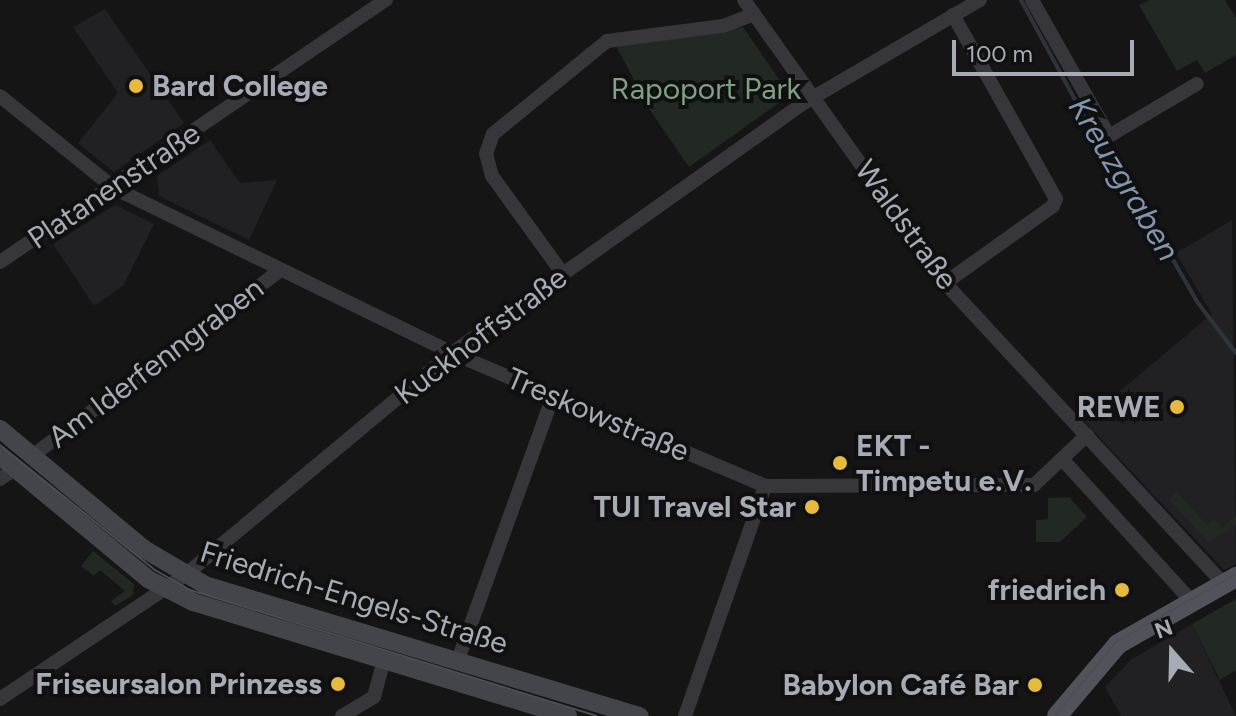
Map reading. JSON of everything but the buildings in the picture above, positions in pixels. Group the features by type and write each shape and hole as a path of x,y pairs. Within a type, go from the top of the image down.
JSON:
{"main road":[{"name":"Friedrich-Engels-Straße","path":"0,429 144,549 184,576 640,716"},
{"name":"Friedrich-Engels-Straße","path":"0,456 8,474 165,589 568,716"},
{"path":"1057,716 1118,644 1230,580"}],"street":[{"name":"Platanenstraße","path":"0,262 114,188 386,0"},
{"name":"Waldstraße","path":"744,0 945,283 1087,435 1230,580"},
{"name":"Kuckhoffstraße","path":"0,699 184,576 452,353 813,97 980,0"},
{"path":"1032,0 1109,136 1197,84"},
{"path":"563,274 489,170 487,147 497,128 607,41 723,26 754,14"},
{"path":"945,283 1053,206 1056,199 953,15"},
{"name":"Treskowstraße","path":"0,96 114,188 452,353 765,486 1034,485 1063,460"},
{"name":"Am Iderfenngraben","path":"32,456 281,270"},
{"path":"458,660 553,396"},
{"path":"1087,435 1063,460 1192,602"},
{"path":"685,716 765,486"},
{"path":"342,716 374,697 384,660"}],"shaded area":[{"name":"Bard College","path":"105,9 184,123 114,172 78,143 118,93 73,27"},
{"name":"Bard College","path":"210,140 240,183 277,180 249,240 159,196 157,176"},
{"path":"115,205 154,224 123,286 94,306 53,244"},
{"path":"1232,220 1236,564 1224,570 1084,421 1212,314 1176,253"},
{"path":"1192,624 1236,716 1121,716 1105,687 1132,659"}],"green space":[{"path":"1149,0 1225,0 1236,18 1236,55 1205,73 1197,60 1177,71 1139,5"},
{"name":"Rapoport Park","path":"743,27 790,95 689,167 650,110 615,44"},
{"path":"1177,492 1207,525 1214,520 1222,528 1236,515 1236,525 1208,542 1169,500"},
{"path":"1069,497 1087,517 1060,542 1036,542 1036,520 1048,519 1048,498"},
{"path":"93,551 134,584 133,595 115,606 111,601 125,591 100,570 94,576 81,566"},
{"path":"1236,599 1236,670 1220,680 1192,624"}],"waterway":[{"name":"Kreuzgraben","path":"1021,0 1089,126 1118,165 1198,303 1236,353"}],"tram line":[{"path":"0,445 155,570 190,590 596,716"},
{"path":"1055,716 1116,642 1236,574"}],"place":[{"name":"Bard College","path":"136,86"},
{"name":"REWE","path":"1177,407"},
{"name":"EKT - Timpetu e.V.","path":"840,463"},
{"name":"TUI Travel Star","path":"812,507"},
{"name":"friedrich","path":"1122,590"},
{"name":"Friseursalon Prinzess","path":"338,684"},
{"name":"Babylon Café Bar","path":"1035,685"}]}
